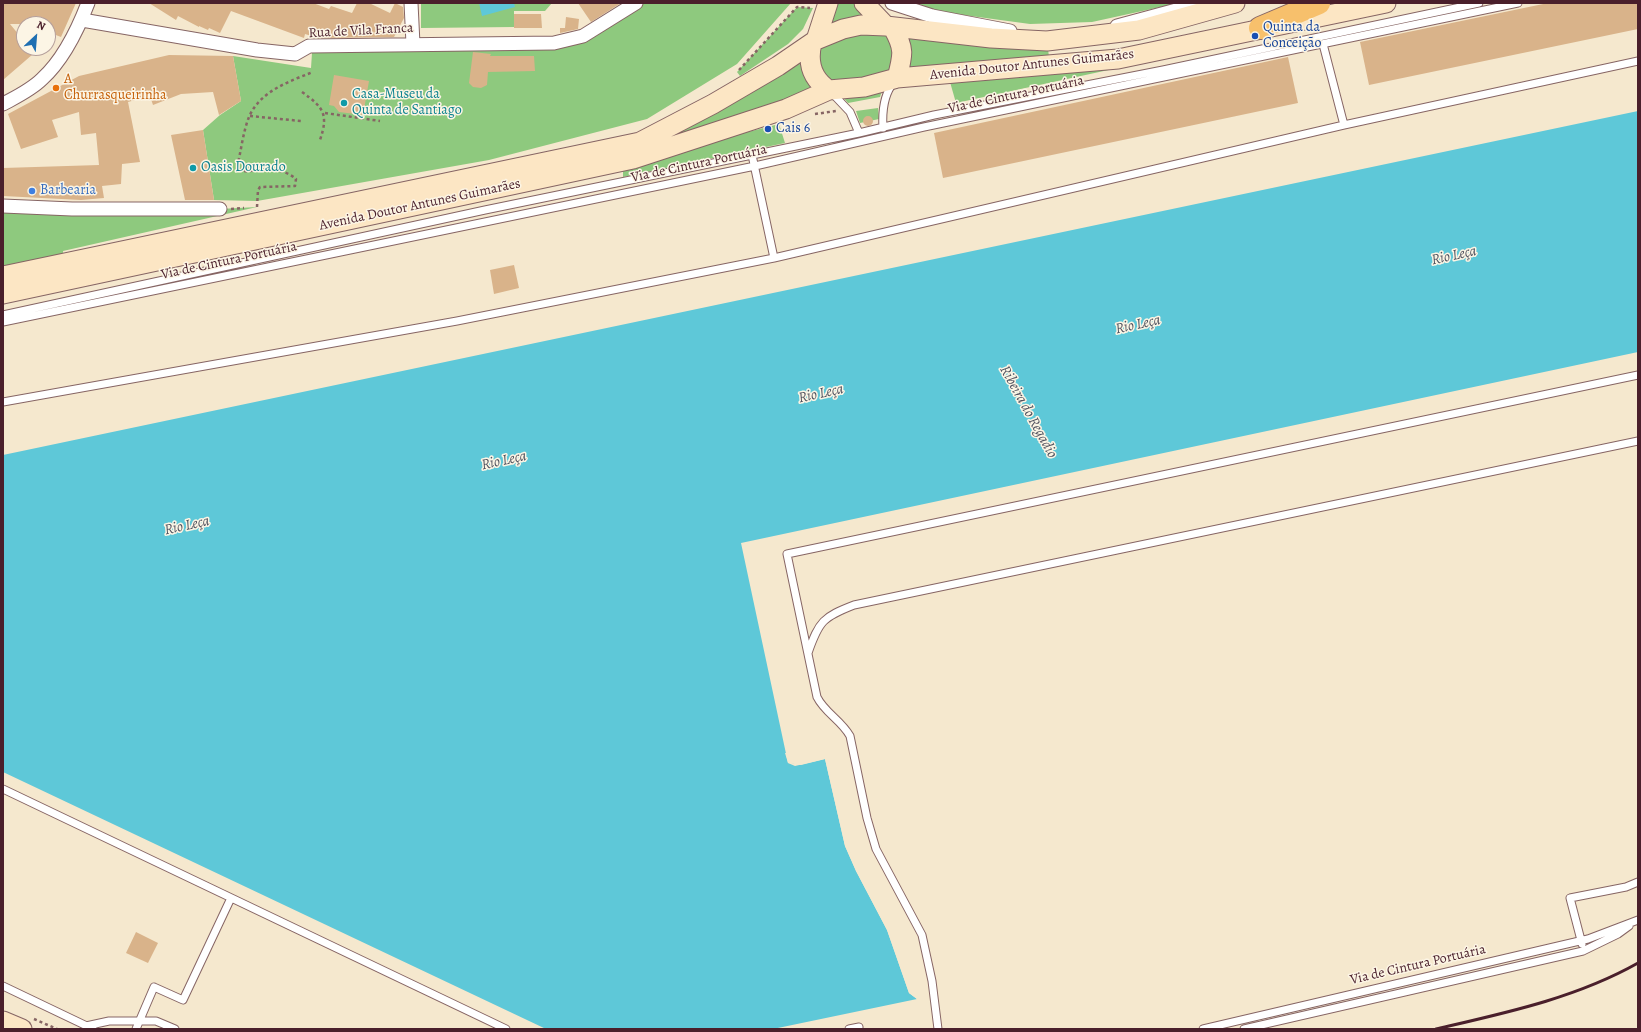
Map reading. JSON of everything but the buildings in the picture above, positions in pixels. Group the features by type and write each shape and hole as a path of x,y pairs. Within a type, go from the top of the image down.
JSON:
{"highway":[{"path":"1260,28 1319,3"}],"main road":[{"path":"864,3 889,27 902,45 902,56 897,78"},
{"name":"Avenida Doutor Antunes Guimarães","path":"3,276 640,142 713,104 814,42 843,30 861,25 902,27 1011,40 1047,41 1139,30 1235,3"},
{"name":"Avenida Doutor Antunes Guimarães","path":"3,294 633,159 786,109 829,90 864,87 897,78 1118,59 1260,28 1386,3"},
{"path":"827,6 809,53 812,70 816,79 829,90"},
{"path":"3,1021 22,1029"}],"street":[{"path":"3,104 41,80 50,72 82,20 88,3"},
{"path":"412,3 414,44"},
{"name":"Rua de Vila Franca","path":"82,20 257,50 294,54 309,46 554,43 583,36 636,3"},
{"path":"892,3 932,16 1002,30 1057,33 1111,27 1180,9 1196,3"},
{"path":"3,206 72,209 220,209"}],"lane":[{"name":"Via de Cintura Portuária","path":"3,315 752,154 859,133 934,115 1163,70 1478,3"},
{"name":"Via de Cintura Portuária","path":"3,322 755,166 924,128 1518,3"},
{"path":"1323,44 1344,125"},
{"path":"3,402 457,321 774,258 1344,125 1638,61"},
{"path":"882,128 884,104 890,88 897,78"},
{"path":"829,90 850,112 859,133"},
{"path":"752,154 774,258"},
{"path":"938,1029 932,981 922,935 876,849 867,818 850,736 844,726 822,707 817,697 787,554 1638,375"},
{"path":"808,654 815,631 831,614 854,605 1638,441"},
{"path":"3,789 506,1029"},
{"path":"1583,951 1570,898 1626,887 1638,882"},
{"path":"136,1029 154,987 183,1000 231,898"},
{"name":"Via de Cintura Portuária","path":"1203,1029 1580,941 1638,920"},
{"name":"Via de Cintura Portuária","path":"1244,1029 1583,951 1618,934 1638,920"},
{"path":"3,986 89,1027 109,1021 156,1021 175,1029"},
{"path":"848,1029 859,1027 859,1029"}],"path":[{"path":"737,72 797,7 827,6"},
{"path":"257,207 258,190 260,187 295,186 296,178 289,174 269,169 243,172 237,168 250,116 263,98 286,82 313,72"},
{"path":"302,92 316,102 325,113 380,121"},
{"path":"320,140 324,129 325,113"},
{"path":"250,116 301,121"},
{"path":"220,209 265,206"}],"green space":[{"path":"421,3 552,3 545,11 514,11 514,27 421,28"},
{"path":"644,3 791,3 737,64 647,119 489,160 257,201 214,200 203,130 220,115 241,101 233,56 311,68 312,53 523,49 590,38"},
{"path":"828,3 864,3 886,26 1047,41 1050,65 897,78 655,152 646,138 812,43"},
{"path":"899,3 1179,3 1092,22 1030,24 956,14"},
{"path":"797,7 813,8 803,29 788,44 740,76 737,72"},
{"path":"1127,66 956,103 950,82 1023,77"},
{"path":"883,88 880,97 848,103 841,95"},
{"path":"878,108 879,119 860,123 856,111"},
{"path":"779,124 785,143 623,177 623,171 740,134"},
{"path":"3,206 220,209 257,207 63,251 64,263 3,276"}],"water":[{"path":"479,3 514,3 515,7 482,16"},
{"path":"1638,111 1638,352 741,543 788,763 801,765 825,759 845,846 856,871 887,930 909,993 917,999 773,1029 546,1029 3,772 3,455"}],"pier":[{"path":"785,753 787,753 789,762 795,764 824,757 827,758 847,845 857,870 889,929 910,992 917,996 917,999 909,993 887,930 856,871 845,846 825,759 795,766 788,763"}],"railway":[{"path":"1436,1029 1488,1017 1565,995 1590,986 1638,963"}],"place":[{"name":"Quinta da Conceição","path":"1255,36"},
{"name":"A Churrasqueirinha","path":"56,88"},
{"name":"Casa-Museu da Quinta de Santiago","path":"344,103"},
{"name":"Cais 6","path":"768,129"},
{"name":"Oasis Dourado","path":"193,168"},
{"name":"Barbearia","path":"32,191"}],"water label":[{"name":"Rio Leça","path":"1454,256"},
{"name":"Rio Leça","path":"1138,325"},
{"name":"Rio Leça","path":"821,394"},
{"name":"Ribeira do Regadio","path":"1028,412"},
{"name":"Rio Leça","path":"504,461"},
{"name":"Rio Leça","path":"187,526"}]}
